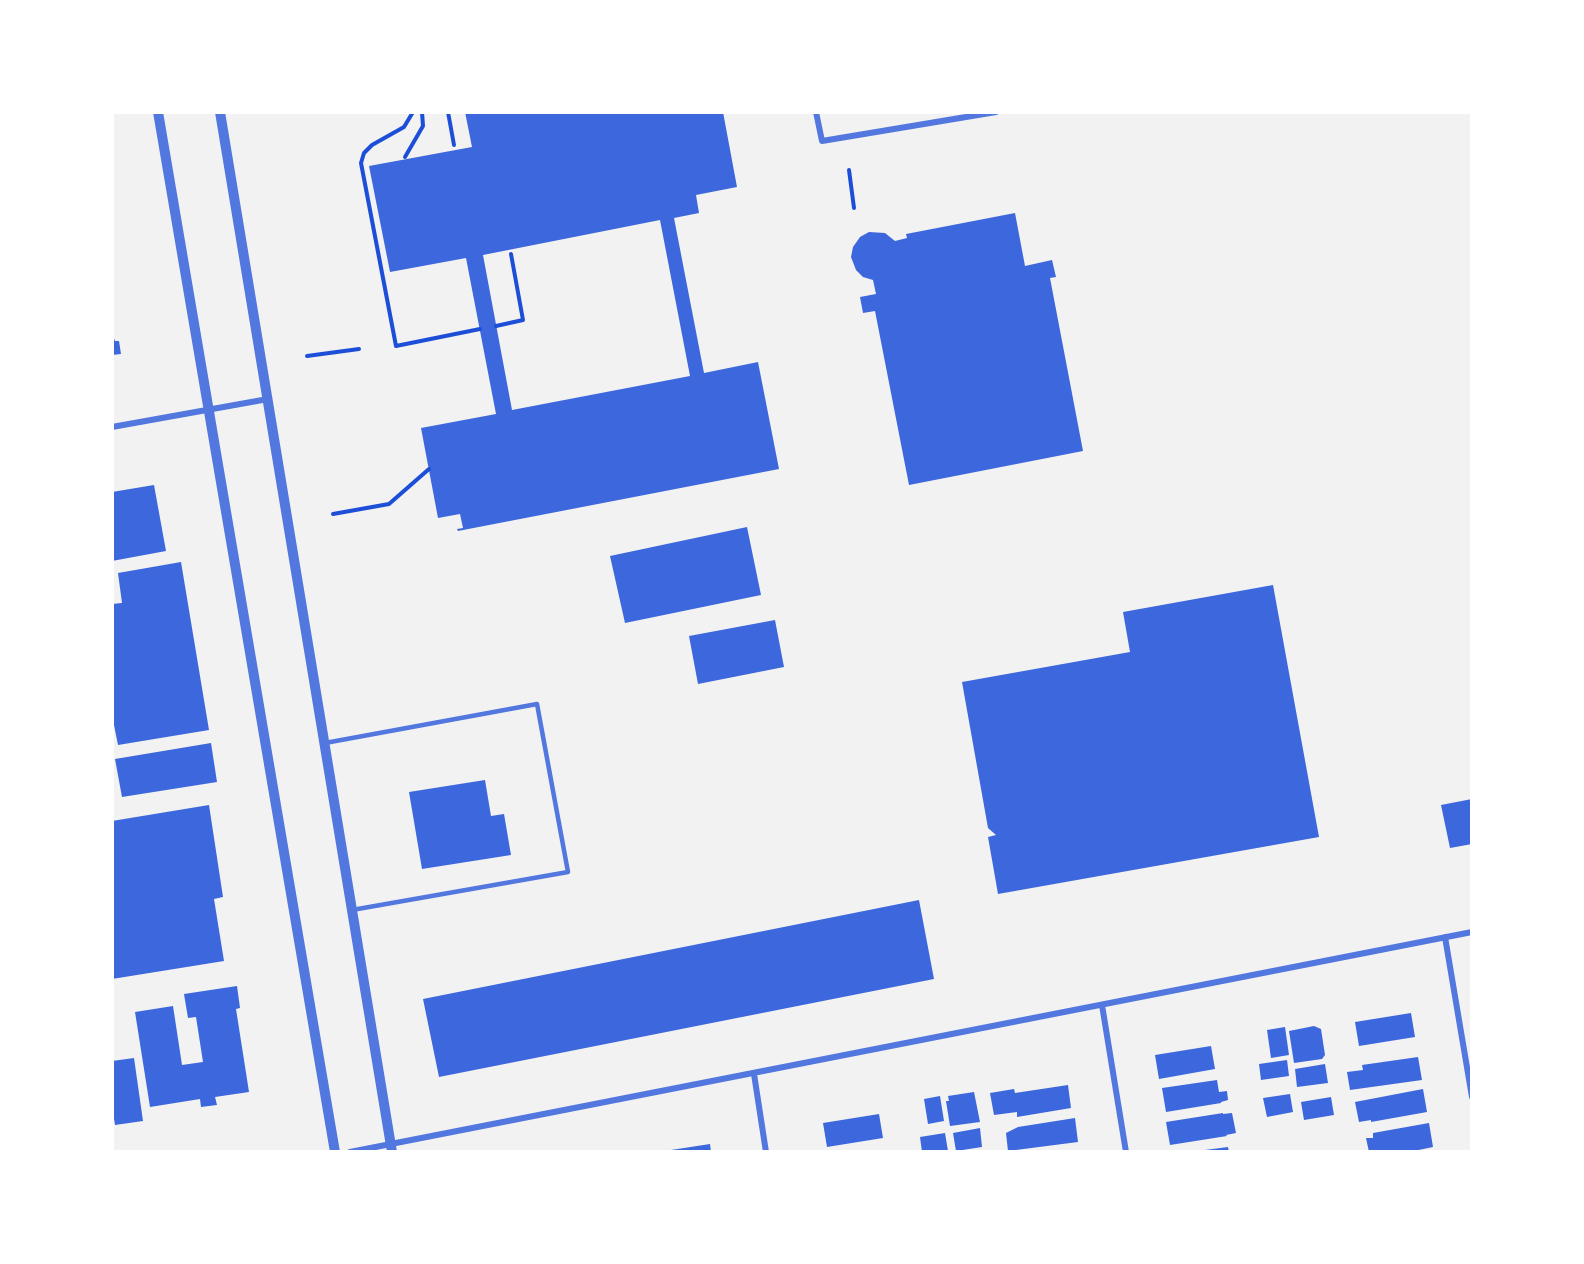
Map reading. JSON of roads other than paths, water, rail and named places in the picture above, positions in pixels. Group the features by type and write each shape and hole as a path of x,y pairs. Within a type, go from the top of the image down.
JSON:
{"street":[{"path":"158,112 335,1152"},
{"path":"220,112 392,1147"},
{"path":"816,112 822,141 996,112"},
{"path":"112,427 268,399"},
{"path":"350,1152 392,1147 1472,932"},
{"path":"1445,937 1472,1097"},
{"path":"1102,1005 1126,1152"},
{"path":"754,1074 766,1152"}],"lane":[{"path":"325,743 537,704 568,872 352,910"}]}
